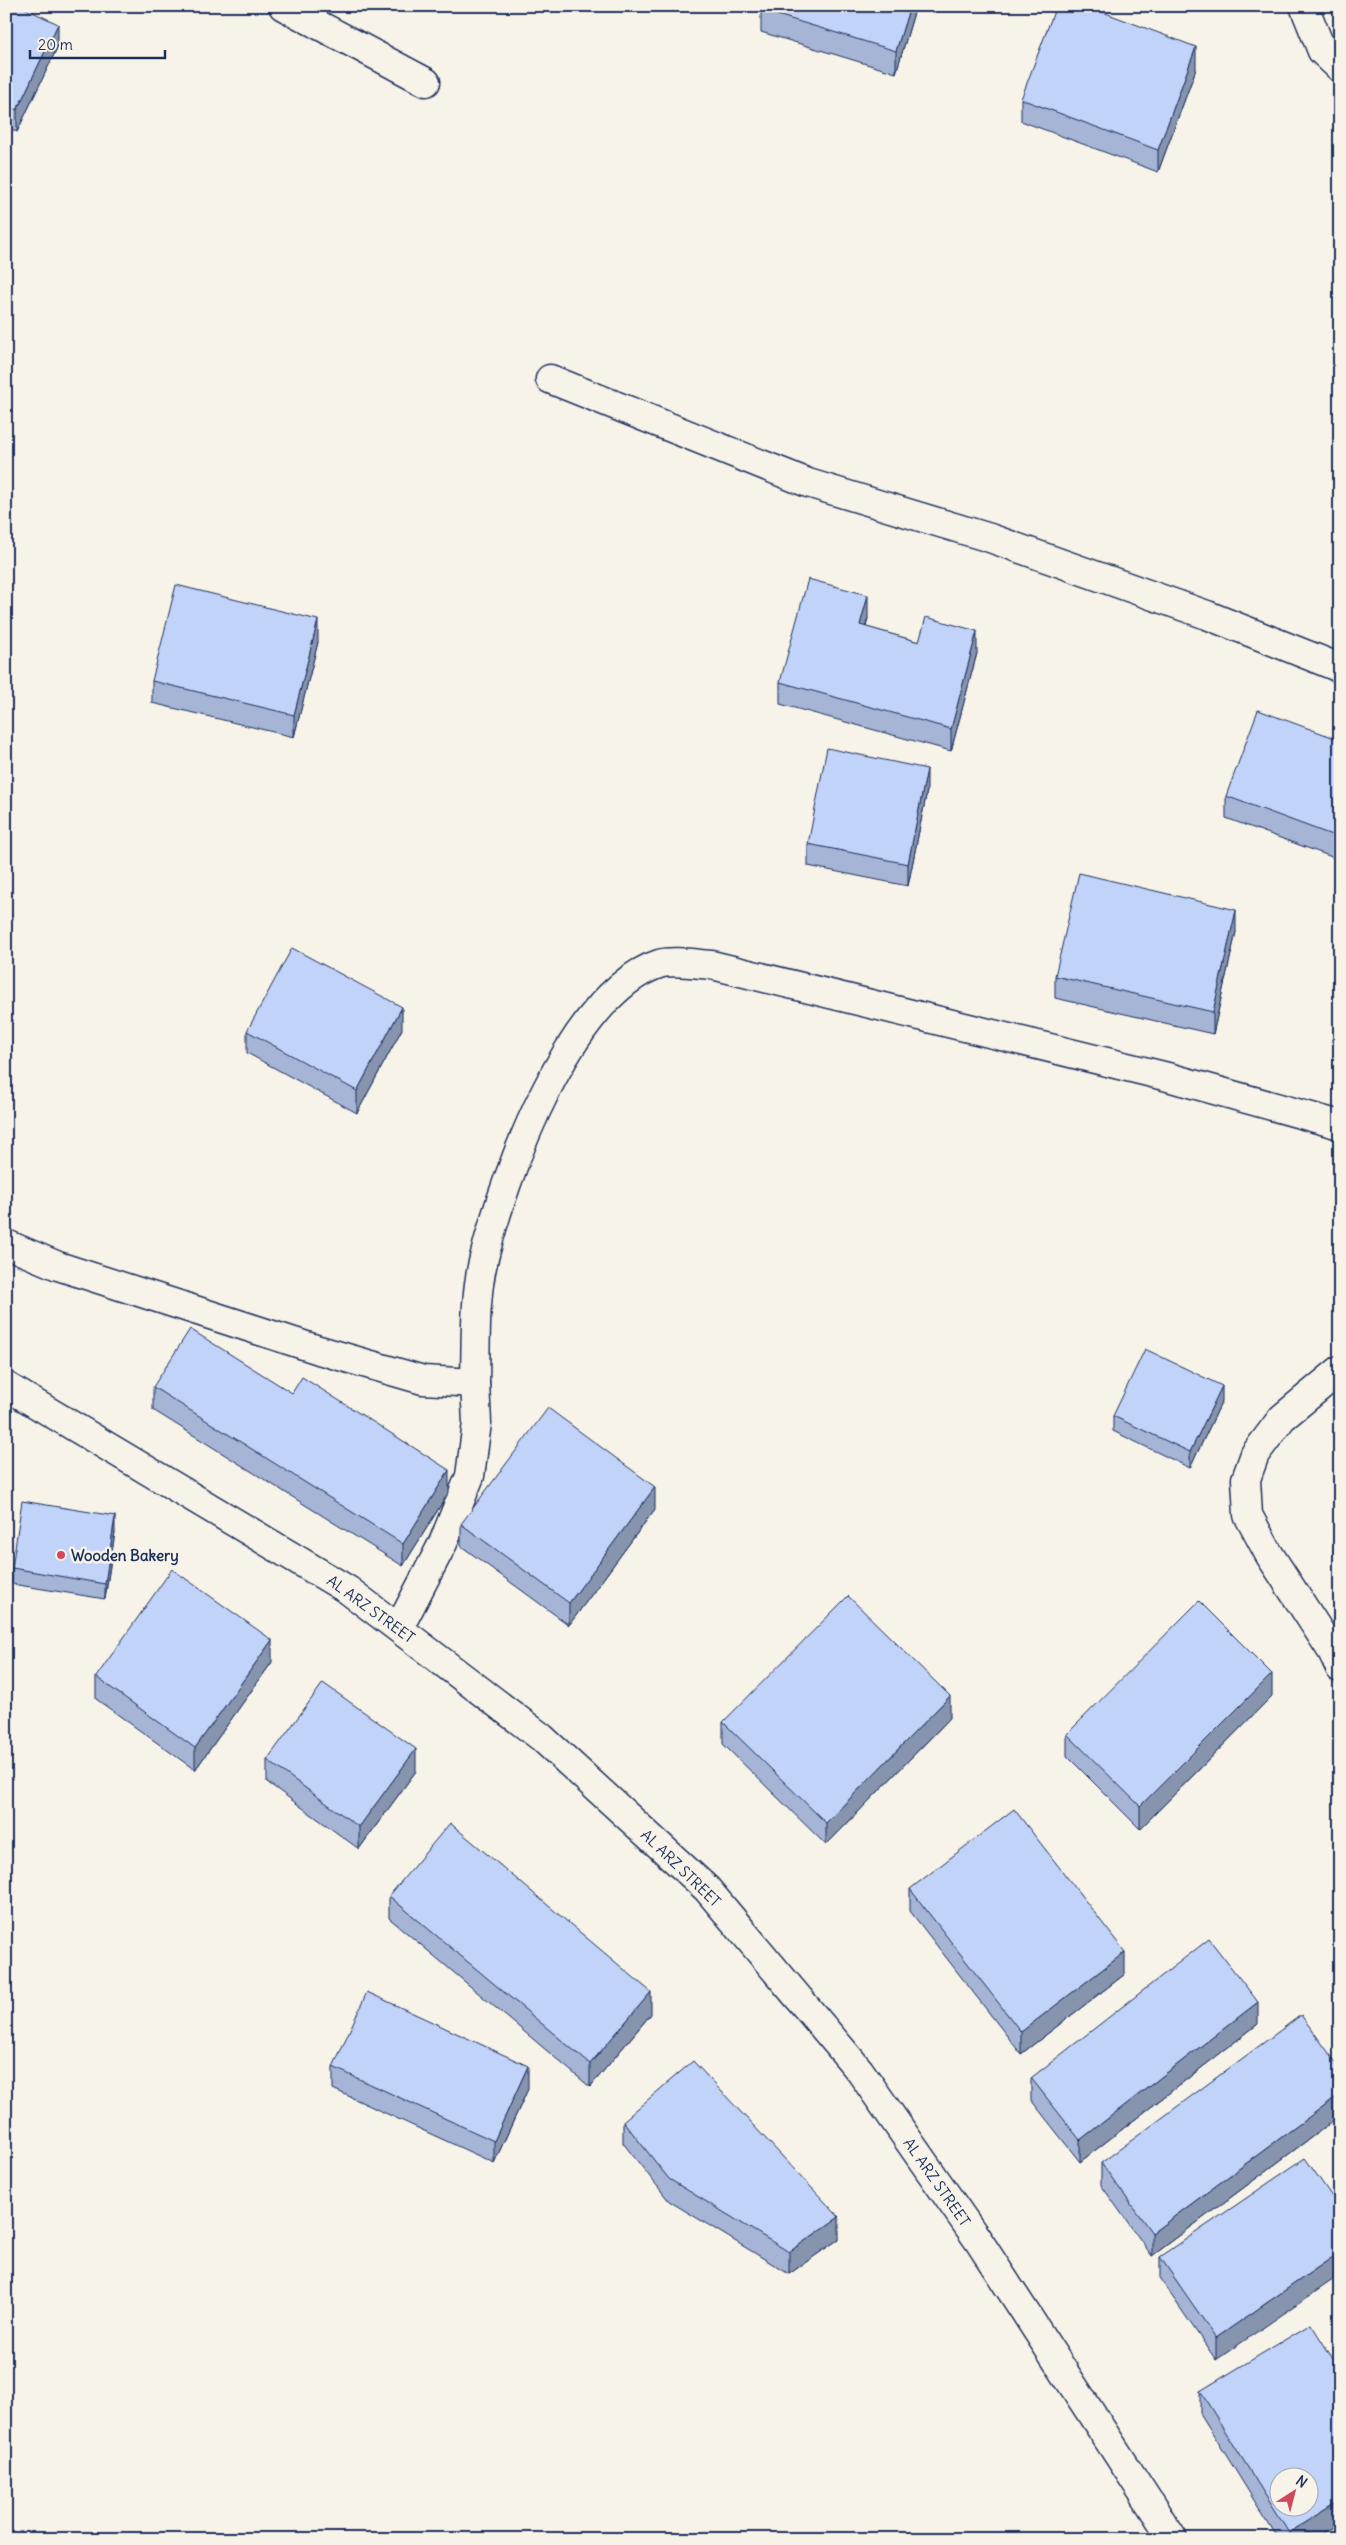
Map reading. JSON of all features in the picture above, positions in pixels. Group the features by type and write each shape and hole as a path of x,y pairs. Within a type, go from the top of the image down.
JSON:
{"street":[{"path":"283,6 426,82"},
{"path":"1304,6 1322,50 1340,68"},
{"path":"550,379 808,483 990,538 1206,615 1340,668"},
{"path":"399,1628 443,1543 470,1476 477,1423 475,1383 477,1318 483,1260 500,1204 542,1097 571,1044 597,1008 631,977 660,963 712,965 1168,1077 1340,1125"},
{"path":"6,1244 58,1266 318,1350 423,1380 475,1383"},
{"path":"1340,1370 1282,1418 1255,1454 1246,1479 1248,1515 1269,1554 1332,1651 1340,1668"},
{"name":"AL ARZ STREET","path":"6,1386 348,1590 541,1737 707,1889 860,2072 980,2243 1173,2539"}],"building":[{"path":"6,6 20,6 58,24 17,110 6,105"},
{"path":"762,6 910,6 896,51 761,10"},
{"path":"1056,6 1087,6 1196,47 1158,150 1021,99"},
{"path":"808,579 868,595 860,625 919,642 926,617 977,631 951,729 780,682"},
{"path":"176,585 318,620 294,715 152,681"},
{"path":"1258,710 1340,740 1340,838 1226,796"},
{"path":"827,748 927,769 908,864 808,844"},
{"path":"1079,873 1236,910 1213,1012 1055,976"},
{"path":"292,948 402,1007 357,1091 247,1031"},
{"path":"190,1329 292,1393 302,1377 449,1470 403,1544 153,1387"},
{"path":"1145,1349 1222,1386 1190,1452 1113,1416"},
{"path":"548,1408 655,1487 569,1603 461,1524"},
{"path":"22,1501 115,1516 105,1584 12,1568"},
{"path":"172,1569 272,1640 195,1748 96,1677"},
{"path":"848,1596 950,1696 826,1823 723,1722"},
{"path":"1199,1601 1272,1674 1140,1806 1067,1734"},
{"path":"323,1683 416,1749 359,1827 267,1760"},
{"path":"1014,1809 1125,1952 1021,2032 910,1889"},
{"path":"450,1823 651,1992 590,2064 389,1896"},
{"path":"1209,1939 1258,2002 1080,2140 1031,2078"},
{"path":"367,1992 528,2066 494,2141 333,2067"},
{"path":"1301,2015 1340,2068 1340,2094 1152,2233 1101,2163"},
{"path":"693,2061 839,2217 789,2252 669,2179 623,2121"},
{"path":"1305,2158 1340,2208 1340,2252 1216,2338 1160,2257"},
{"path":"1311,2324 1340,2370 1340,2501 1318,2515 1318,2468 1268,2468 1268,2499 1200,2391"},
{"path":"1280,2518 1313,2518 1289,2533"}],"place":[{"name":"Wooden Bakery","path":"61,1555"}]}
